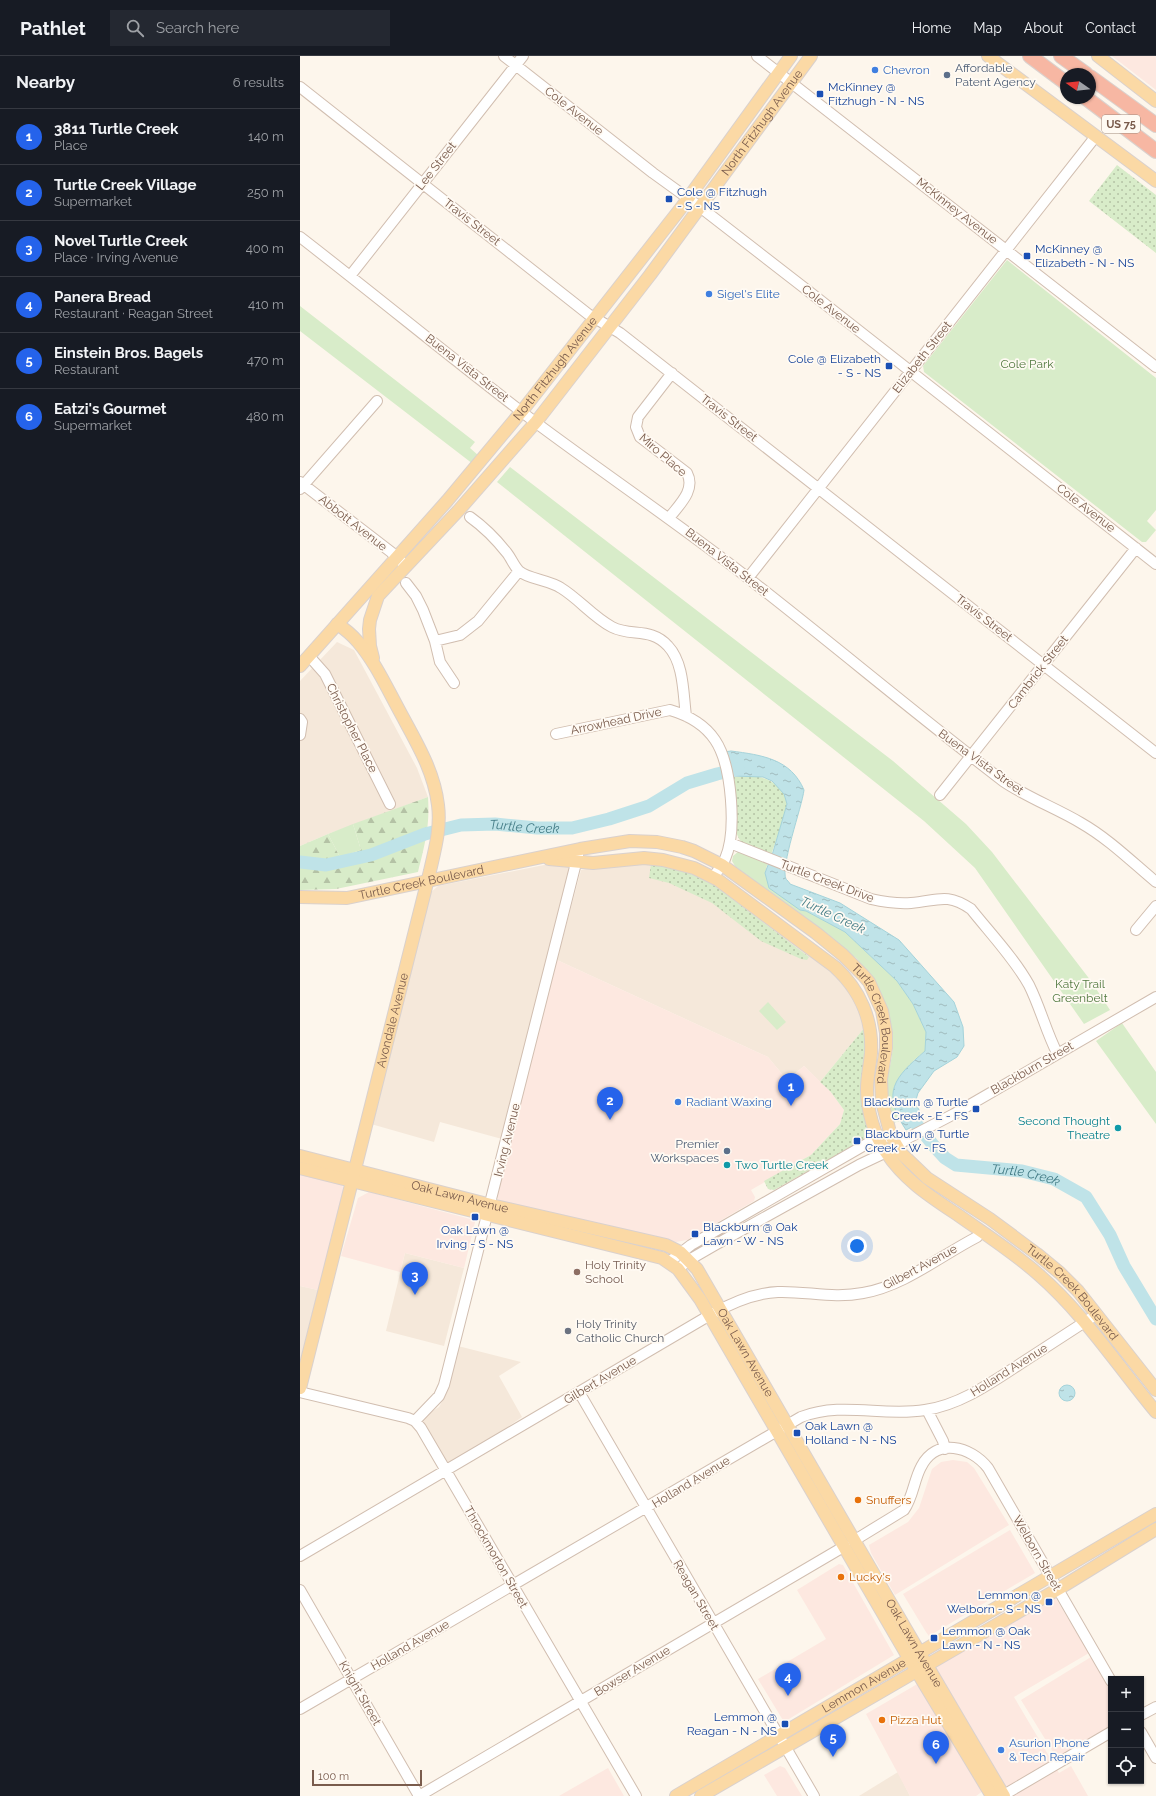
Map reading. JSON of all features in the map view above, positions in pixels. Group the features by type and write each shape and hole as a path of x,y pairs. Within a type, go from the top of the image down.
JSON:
{"highway":[{"path":"1030,56 1060,78"},
{"path":"1064,57 1078,68"},
{"name":"US 75","path":"1096,81 1156,125"},
{"name":"US 75","path":"1094,104 1156,150"}],"main road":[{"name":"North Fitzhugh Avenue","path":"300,666 447,501 522,411 688,199 791,56"},
{"name":"North Fitzhugh Avenue","path":"378,596 458,511 536,422 700,207 811,56"},
{"path":"988,56 1156,181"},
{"path":"1098,56 1156,101"},
{"path":"447,501 458,511"},
{"name":"Avondale Avenue","path":"374,663 370,646 369,629 370,620 378,596"},
{"name":"Avondale Avenue","path":"300,1388 429,875 439,829 439,810 436,794 426,762 374,663 357,640 337,624"},
{"name":"Turtle Creek Boulevard","path":"300,897 347,898 429,875 541,858 580,849 630,841 645,841 682,847 703,855 722,865 830,944 863,975 874,991 882,1011 886,1032 886,1048 881,1092 882,1102 894,1142 927,1178 990,1219 1051,1265 1078,1291 1153,1386"},
{"path":"644,858 645,841"},
{"name":"Turtle Creek Boulevard","path":"541,858 576,863 593,863 644,858 678,863 694,868 713,877 820,955 849,981 859,996 867,1016 871,1040 867,1090 878,1139 886,1153 898,1169 916,1187 1000,1244 1040,1275 1085,1322 1156,1412"},
{"path":"820,955 830,944"},
{"name":"Oak Lawn Avenue","path":"300,1156 353,1176"},
{"name":"Oak Lawn Avenue","path":"300,1168 353,1176 489,1210 582,1238 649,1254 673,1265 715,1312"},
{"name":"Oak Lawn Avenue","path":"489,1210 585,1226 666,1245 684,1256 697,1269 715,1312 915,1657 1000,1796"},
{"path":"981,1231 990,1219"},
{"path":"582,1238 585,1226"},
{"path":"1140,1392 1153,1386"},
{"name":"Lemmon Avenue","path":"676,1796 915,1657 1156,1514"},
{"name":"Lemmon Avenue","path":"701,1796 1058,1589 1156,1529"}],"street":[{"name":"Cole Avenue","path":"504,56 653,174 700,207 1156,564"},
{"name":"Lee Street","path":"350,276 522,56"},
{"name":"McKinney Avenue","path":"757,56 1156,367"},
{"name":"Travis Street","path":"300,88 584,310 610,326 672,373 1156,753"},
{"name":"Elizabeth Street","path":"748,578 1096,136"},
{"name":"Buena Vista Street","path":"300,237 536,422 670,518 748,578 970,756 1015,789 1082,824 1115,847 1156,882"},
{"name":"Miro Place","path":"670,518 690,489 690,478 687,473 640,437 636,427 638,417 672,373"},
{"path":"301,485 377,402"},
{"name":"Abbott Avenue","path":"301,485 406,566"},
{"path":"470,517 488,532 507,553 519,571 550,582 561,588 610,626 619,630 643,632 662,640 669,647 679,664 683,693 678,713"},
{"name":"Cambrick Street","path":"940,795 1136,548"},
{"path":"435,641 460,635 478,621 519,571"},
{"path":"406,583 416,596 423,610 435,641 440,662 454,683"},
{"name":"Christopher Place","path":"309,656 325,674 390,804"},
{"path":"678,713 678,703 683,693"},
{"path":"678,713 700,725 715,740 730,782 730,844 725,860 713,877"},
{"name":"Arrowhead Drive","path":"556,734 678,713"},
{"path":"300,719 302,722 300,735"},
{"name":"Turtle Creek Drive","path":"730,844 853,892 883,902 912,903 938,898 947,898 955,900 971,909 1022,974 1036,1001 1057,1053"},
{"name":"Irving Avenue","path":"414,1421 442,1392 580,849"},
{"path":"1136,930 1156,906"},
{"name":"Blackburn Street","path":"673,1265 684,1256 766,1202 878,1139 894,1142 908,1138 1156,997"},
{"name":"Blackburn Street","path":"684,1256 771,1213 859,1165 886,1153 894,1142"},
{"path":"766,1202 771,1213"},
{"name":"Gilbert Avenue","path":"300,1556 715,1312 749,1296 770,1292 842,1296 863,1293 885,1287 906,1277 977,1237 981,1231"},
{"name":"Holland Avenue","path":"300,1709 646,1509 782,1428 812,1413 830,1409 881,1412 927,1410 950,1403 981,1389 1097,1314"},
{"path":"300,1392 396,1415 414,1421"},
{"name":"Reagan Street","path":"579,1392 814,1796"},
{"path":"927,1410 943,1440 945,1449"},
{"name":"Throckmorton Street","path":"414,1421 421,1428 636,1796"},
{"name":"Welborn Street","path":"945,1449 952,1447 977,1455 988,1468 1109,1676"},
{"name":"Bowser Avenue","path":"419,1796 904,1510 909,1501 922,1465 931,1455 945,1449"},
{"name":"Knight Street","path":"300,1590 419,1796"},
{"path":"1144,1713 1156,1707"},
{"path":"1000,1796 1108,1734"},
{"path":"1144,1737 1156,1758"}],"shaded area":[{"path":"1112,56 1156,56 1156,90"},
{"path":"337,642 354,650 417,768 428,797 300,846 300,681"},
{"path":"622,863 661,863 705,878 829,969 842,981 852,994 865,1027 820,1082 804,1066 787,1080 768,1057 557,960 581,870"},
{"path":"549,864 566,865 569,868 568,878 502,1139 440,1122 434,1142 371,1124 429,894 438,886"},
{"path":"557,960 768,1057 787,1080 804,1066 830,1091 844,1110 840,1124 811,1155 751,1190 755,1197 754,1201 687,1240 676,1242 500,1203 497,1194"},
{"path":"300,1173 341,1183 344,1189 318,1290 300,1286"},
{"path":"369,1192 474,1220 475,1222 464,1268 405,1253 400,1272 341,1256 358,1198"},
{"path":"405,1253 464,1268 444,1346 386,1331"},
{"path":"300,1286 318,1290 300,1361"},
{"path":"458,1346 521,1362 499,1376 522,1417 459,1461 451,1464 447,1462 426,1431 422,1421 423,1417 439,1407 444,1398"},
{"path":"953,1460 967,1462 974,1468 1009,1525 895,1595 871,1553 869,1545 908,1522 919,1508 932,1469 941,1462"},
{"path":"1010,1530 1035,1573 929,1636 903,1594"},
{"path":"839,1564 843,1565 894,1655 784,1722 758,1679 826,1639 797,1590"},
{"path":"1055,1597 1089,1653 1014,1697 1059,1773 1071,1766 1088,1796 1009,1796 934,1667"},
{"path":"1091,1657 1108,1686 1108,1730 1058,1760 1021,1700"},
{"path":"919,1683 983,1791 976,1796 910,1796 866,1714"},
{"path":"780,1766 785,1768 802,1796 777,1796 764,1775"},
{"path":"608,1768 624,1796 559,1796 585,1781"},
{"path":"898,1772 910,1796 859,1796"}],"green space":[{"path":"1117,165 1156,195 1156,253 1089,201"},
{"name":"Cole Park","path":"1007,260 1156,378 1156,510 1147,521 1156,530 1146,542 1142,542 924,372 923,366"},
{"path":"300,306 475,442 470,448 479,456 473,464 300,331"},
{"name":"Katy Trail Greenbelt","path":"510,467 893,761 966,824 992,852 1091,981 1110,1010 1084,1024 975,868 924,821 497,482"},
{"path":"753,776 764,778 775,784 784,793 786,798 787,804 785,816 771,856 745,845 740,840 734,824 734,777"},
{"path":"428,797 428,826 418,872 336,889 300,890 300,846 328,834 340,857 361,850 353,824"},
{"path":"353,824 361,850 340,857 328,834"},
{"path":"739,851 768,861 765,874 800,910 806,911 845,932 897,981 913,1004 926,1032 925,1051 913,1061 897,1116 900,1121 893,1123 887,1099 886,1084 891,1063 893,1041 890,1018 882,996 870,976 856,958 735,866 732,861 733,856"},
{"path":"651,864 675,868 715,886 809,957 807,960 801,959 761,941 712,903 669,883 649,878"},
{"path":"768,1002 786,1022 777,1030 759,1011"},
{"name":"Katy Trail Greenbelt","path":"1122,1023 1156,1072 1156,1124 1096,1041"},
{"path":"865,1027 866,1052 861,1096 869,1134 867,1138 774,1190 768,1189 764,1181 811,1155 840,1124 844,1110 830,1091 820,1082"}],"water":[{"path":"731,751 754,754 774,760 791,771 804,790 786,862 786,879 790,884 840,903 899,940 954,1002 963,1027 964,1046 957,1057 934,1071 918,1093 915,1103 925,1120 906,1130 898,1117 894,1105 894,1086 905,1069 925,1051 926,1032 913,1004 897,981 845,932 806,911 800,910 769,888 765,873 773,852 787,804 784,794 772,781 763,777 732,776 723,752"},
{"path":"1064,1385 1070,1385 1075,1390 1073,1399 1070,1401 1064,1401 1059,1396 1059,1390"}],"waterway":[{"name":"Turtle Creek","path":"300,862 326,865 371,855 425,834 461,825 495,824 537,828 572,828 609,819 649,806 687,783 738,769"},
{"name":"Turtle Creek","path":"909,1109 913,1120 934,1146 945,1158 956,1165 1022,1171 1054,1179 1086,1197 1110,1235 1124,1266 1156,1319"}],"place":[{"name":"Chevron","path":"875,70"},
{"name":"Affordable Patent Agency","path":"947,75"},
{"name":"McKinney @ Fitzhugh - N - NS","path":"820,94"},
{"name":"Cole @ Fitzhugh - S - NS","path":"669,199"},
{"name":"McKinney @ Elizabeth - N - NS","path":"1027,256"},
{"name":"Sigel's Elite","path":"709,294"},
{"name":"Cole @ Elizabeth - S - NS","path":"889,366"},
{"name":"Radiant Waxing","path":"678,1102"},
{"name":"3811 Turtle Creek","path":"791,1106"},
{"name":"Blackburn @ Turtle Creek - E - FS","path":"976,1109"},
{"name":"Turtle Creek Village","path":"610,1120"},
{"name":"Second Thought Theatre","path":"1118,1128"},
{"name":"Blackburn @ Turtle Creek - W - FS","path":"857,1141"},
{"name":"Premier Workspaces","path":"727,1151"},
{"name":"Two Turtle Creek","path":"727,1165"},
{"name":"Oak Lawn @ Irving - S - NS","path":"475,1217"},
{"name":"Blackburn @ Oak Lawn - W - NS","path":"695,1234"},
{"name":"Holy Trinity School","path":"577,1272"},
{"name":"Novel Turtle Creek","path":"415,1295"},
{"name":"Holy Trinity Catholic Church","path":"568,1331"},
{"name":"Oak Lawn @ Holland - N - NS","path":"797,1433"},
{"name":"Snuffers","path":"858,1500"},
{"name":"Lucky's","path":"841,1577"},
{"name":"Lemmon @ Welborn - S - NS","path":"1049,1602"},
{"name":"Lemmon @ Oak Lawn - N - NS","path":"934,1638"},
{"name":"Panera Bread","path":"788,1696"},
{"name":"Pizza Hut","path":"882,1720"},
{"name":"Lemmon @ Reagan - N - NS","path":"785,1724"},
{"name":"Asurion Phone & Tech Repair","path":"1001,1750"},
{"name":"Einstein Bros. Bagels","path":"833,1757"},
{"name":"Eatzi's Gourmet","path":"936,1764"}]}
